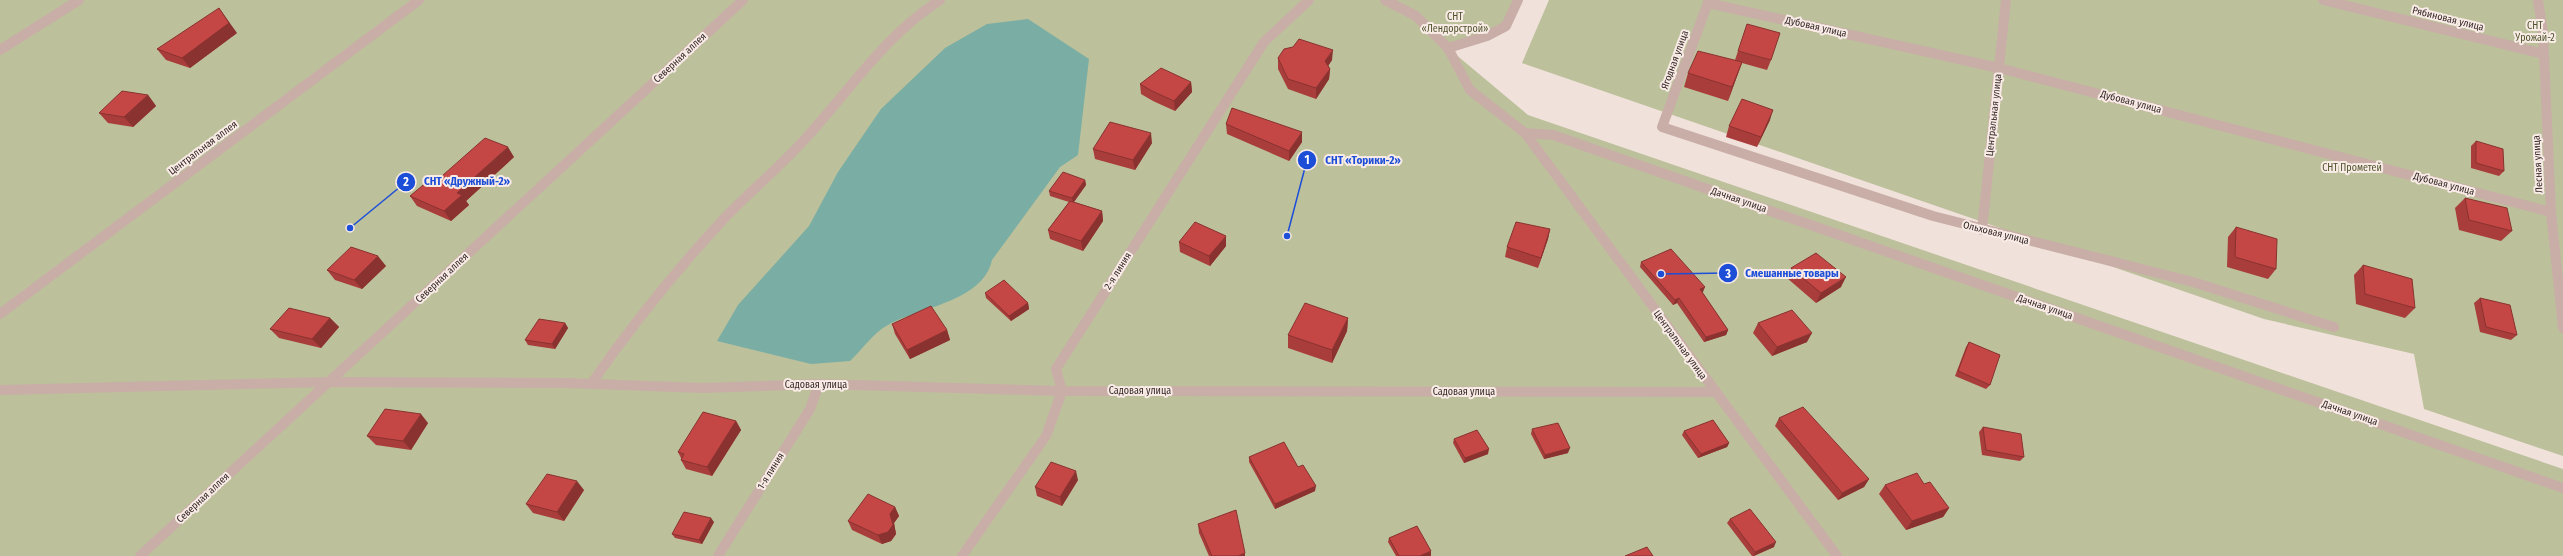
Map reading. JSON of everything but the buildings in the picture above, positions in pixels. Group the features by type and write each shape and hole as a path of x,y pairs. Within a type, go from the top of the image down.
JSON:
{"street":[{"path":"0,50 78,0"},
{"name":"Центральная аллея","path":"0,314 419,0"},
{"name":"Северная аллея","path":"140,556 743,0"},
{"path":"591,384 623,336 720,222 807,137 865,68 893,38 928,6 940,0"},
{"name":"2-я линия","path":"1062,390 1056,369 1198,141 1264,42 1309,0"},
{"name":"Центральная улица","path":"1384,0 1416,16 1448,48 1470,90 1525,133 1714,392 1837,556"},
{"path":"1448,48 1487,36 1506,26 1518,0"},
{"name":"Центральная улица","path":"1982,230 2006,0"},
{"name":"Рябиновая улица","path":"2323,0 2544,54"},
{"name":"Лесная улица","path":"2538,0 2544,54 2551,212 2563,328"},
{"name":"Дубовая улица","path":"1708,2 1999,68 2551,212"},
{"name":"Ягодная улица","path":"1662,127 1708,2"},
{"name":"Ольховая улица","path":"1662,127 1925,214 1982,230 2193,282 2334,327"},
{"name":"Дачная улица","path":"1525,133 1553,134 2563,488"},
{"name":"Садовая улица","path":"0,390 330,382 566,383 703,388 819,384 1062,390 1714,392"},
{"name":"1-я линия","path":"718,556 810,409 819,384"},
{"path":"962,556 1046,436 1062,390"}],"green space":[{"name":"СНТ «Лендорстрой»","path":"0,0 1518,0 1506,26 1448,48 1528,115 2563,469 2563,556 0,556"},
{"name":"СНТ Прометей","path":"1549,0 2563,0 2563,456 2424,409 2414,354 2264,319 1522,63"}],"water":[{"path":"1028,19 1089,59 1078,155 1060,167 992,260 986,274 976,285 948,302 901,319 883,328 850,361 811,364 717,341 738,305 809,226 838,172 881,109 945,48 987,24"}],"place":[{"name":"СНТ «Дружный-2»","path":"350,228"},
{"name":"СНТ «Торики-2»","path":"1287,236"},
{"name":"Смешанные товары","path":"1661,274"}],"park label":[{"name":"СНТ Урожай-2","path":"2535,32"}]}
